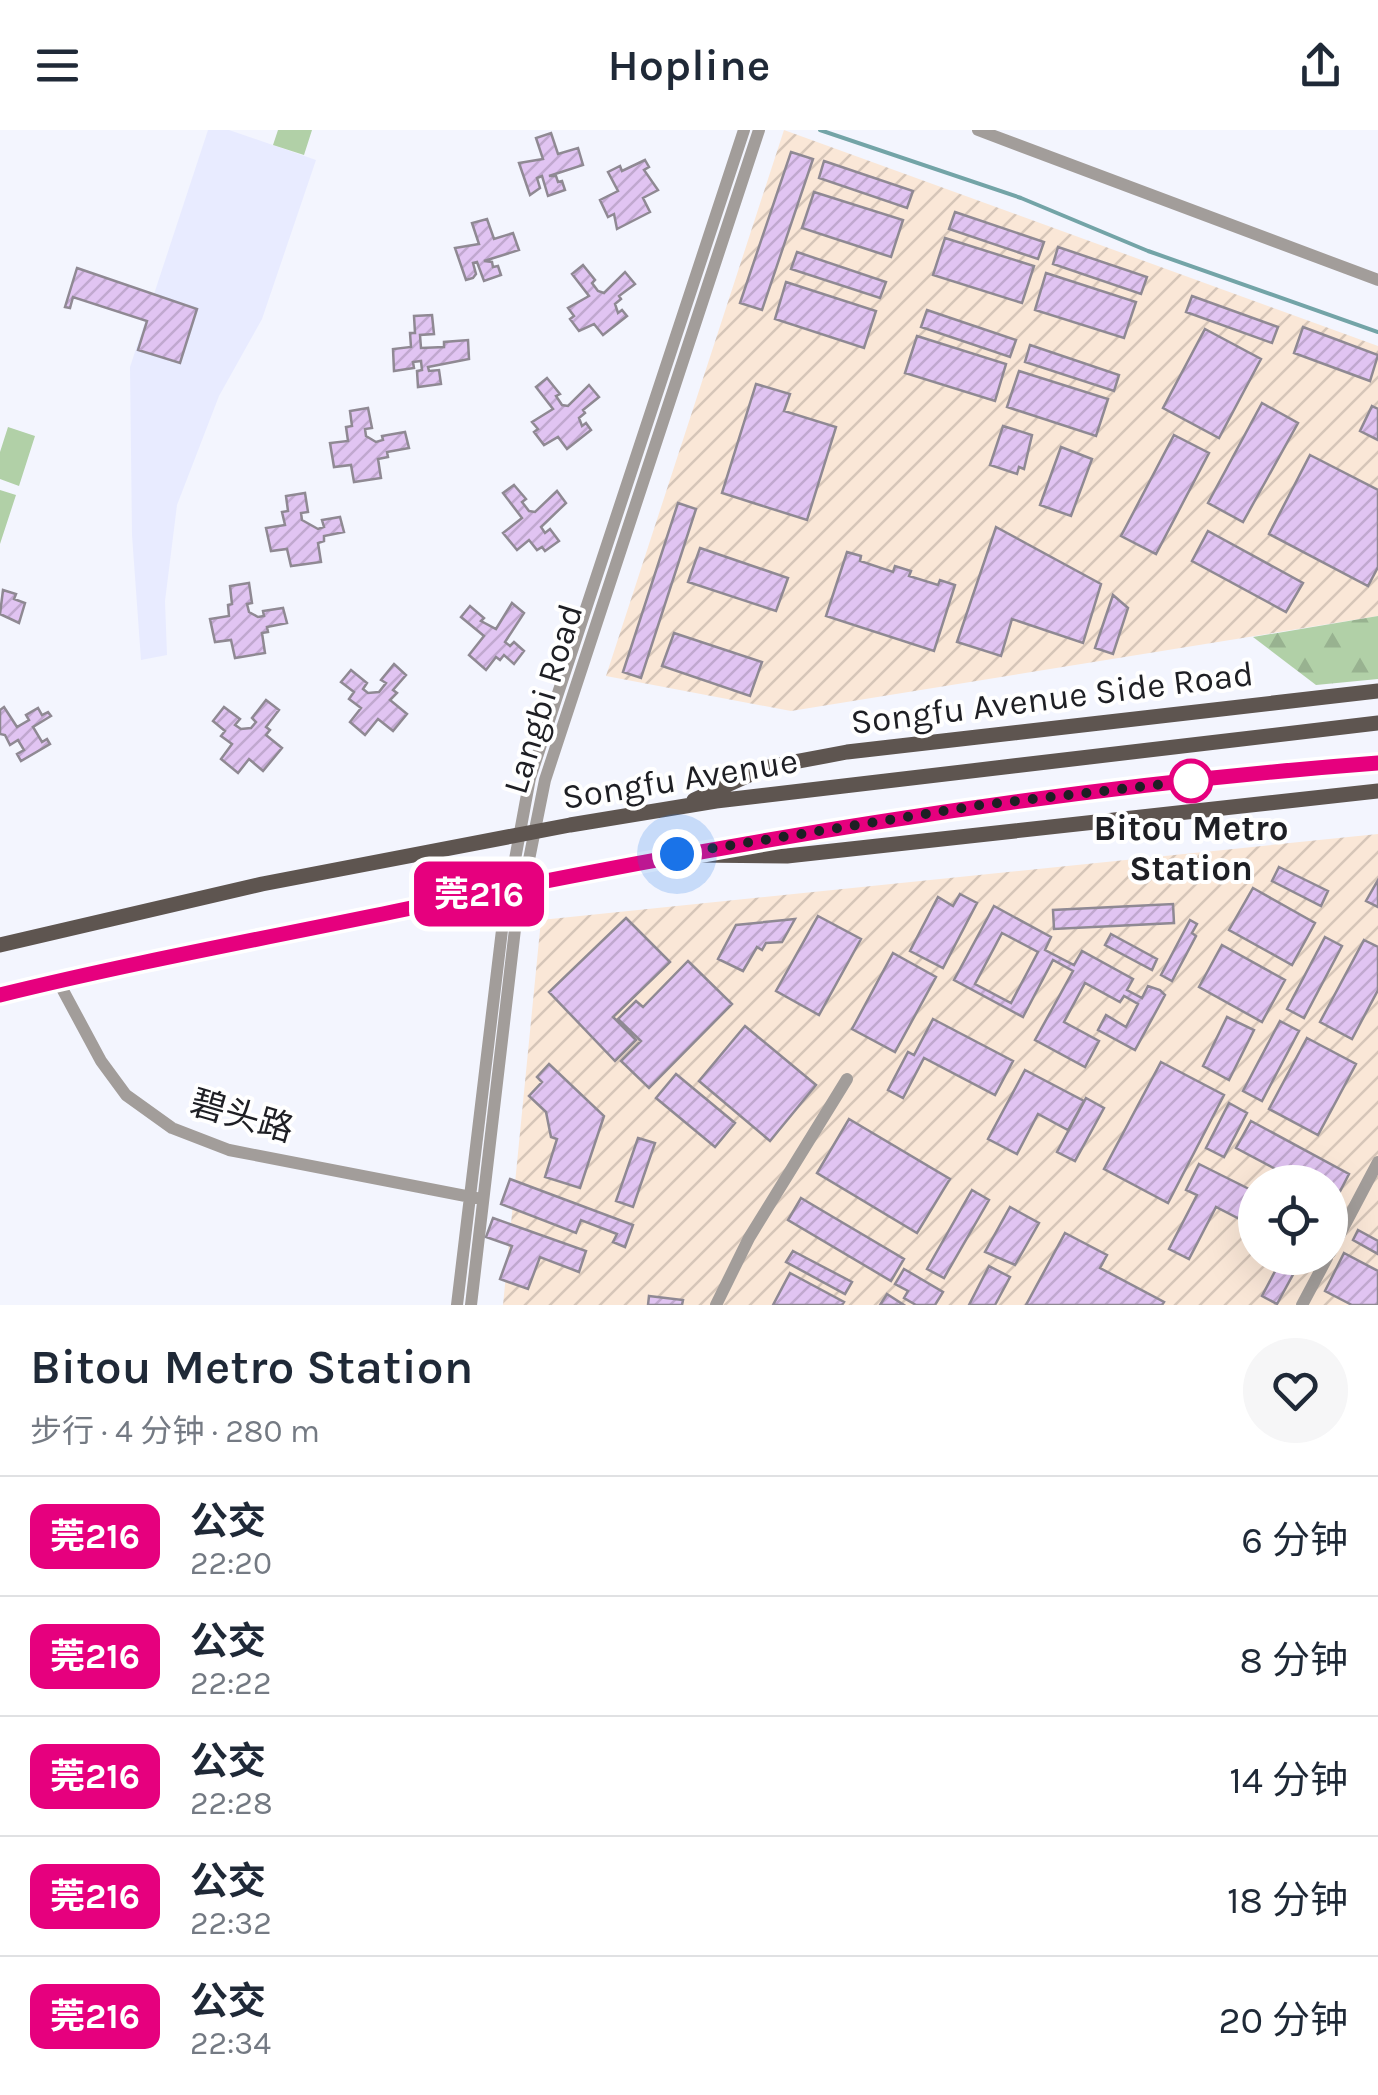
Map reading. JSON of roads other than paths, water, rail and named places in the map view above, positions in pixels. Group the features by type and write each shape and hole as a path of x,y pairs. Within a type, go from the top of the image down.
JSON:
{"main road":[{"name":"Songfu Avenue Side Road","path":"682,807 767,768 847,752 1378,691"},
{"name":"Songfu Avenue","path":"0,945 262,884 682,807 1378,724"},
{"name":"Songfu Avenue","path":"0,995 677,854 981,805 1372,765"},
{"path":"677,854 721,858 787,856 1378,792"}],"street":[{"name":"Langbi Road","path":"457,1305 527,833 530,778 744,130"},
{"name":"Langbi Road","path":"527,833 759,130"},
{"path":"978,130 1378,280"},
{"name":"碧头路","path":"58,980 101,1062 137,1104 172,1128 229,1150 475,1198"},
{"path":"716,1305 750,1238 848,1079"},
{"path":"1348,1219 1378,1162"},
{"name":"Langbi Road","path":"471,1305 475,1198"},
{"path":"1302,1305 1318,1275"}],"waterway":[{"path":"820,130 1021,198 1148,251 1378,332"}],"place":[{"name":"Bitou Metro Station","path":"1191,781"}]}
